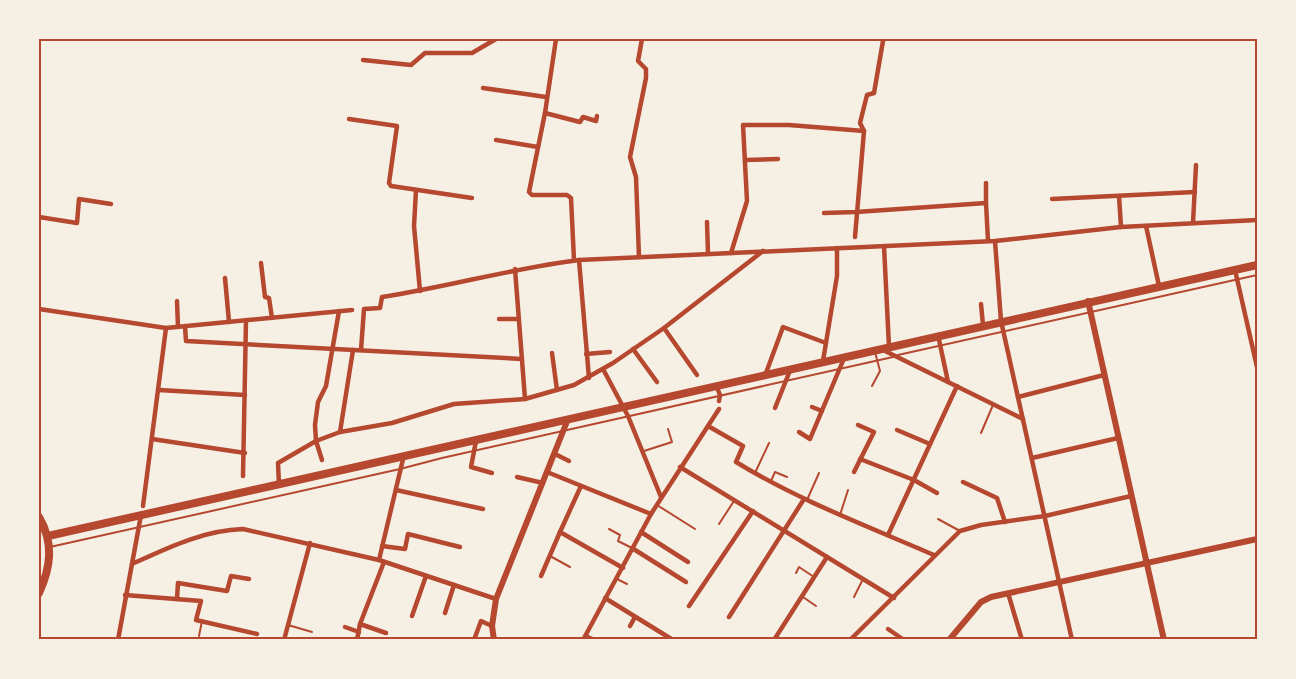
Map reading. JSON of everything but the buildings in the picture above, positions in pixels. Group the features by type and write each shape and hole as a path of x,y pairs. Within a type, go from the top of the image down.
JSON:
{"main road":[{"path":"48,536 823,360 1257,265"},
{"path":"39,517 48,536 50,547 48,573 39,593"}],"street":[{"path":"363,60 411,65 425,53 472,53 496,39"},
{"path":"556,39 530,194 570,196 589,378"},
{"path":"639,257 636,177 630,158 646,78 646,69 638,61 642,39"},
{"path":"855,237 855,212 864,131 860,123 867,95 874,93 883,41"},
{"path":"483,88 546,97"},
{"path":"544,113 580,122 583,117 597,119 594,129"},
{"path":"349,119 397,126 389,185 472,198"},
{"path":"731,253 747,201 743,125 789,125 864,131"},
{"path":"496,140 538,147"},
{"path":"745,160 778,159"},
{"path":"1193,223 1196,165"},
{"path":"986,183 988,241"},
{"path":"416,190 414,226 420,291"},
{"path":"1052,199 1195,192"},
{"path":"1119,196 1121,227"},
{"path":"39,217 77,223 79,199 111,204"},
{"path":"824,213 986,203"},
{"path":"361,350 364,309 380,308 382,297 420,291 515,269 577,260 995,241 1121,227 1257,220"},
{"path":"707,222 708,254"},
{"path":"1146,226 1159,286"},
{"path":"995,241 1001,321 1072,640"},
{"path":"953,243 954,251"},
{"path":"884,246 881,348 1023,419"},
{"path":"823,360 836,287 837,248"},
{"path":"279,484 278,463 316,441 340,432 392,423 454,404 525,399 589,378 664,328 763,251"},
{"path":"261,263 265,297 269,298 272,318"},
{"path":"515,269 525,399"},
{"path":"1235,269 1257,367"},
{"path":"225,278 230,322"},
{"path":"177,301 178,327"},
{"path":"1088,301 1164,640"},
{"path":"981,304 983,325"},
{"path":"39,309 166,328 352,310"},
{"path":"321,460 315,425 318,402 326,386 339,311"},
{"path":"499,319 518,320"},
{"path":"243,476 246,320"},
{"path":"185,327 186,341 522,359"},
{"path":"766,373 783,327 826,343"},
{"path":"143,506 166,328"},
{"path":"664,328 697,375"},
{"path":"938,335 948,382"},
{"path":"633,349 657,382"},
{"path":"340,432 352,350"},
{"path":"586,354 610,352"},
{"path":"552,353 557,390"},
{"path":"799,432 810,439 846,356"},
{"path":"776,408 790,368"},
{"path":"603,369 628,416 661,497"},
{"path":"1018,397 1104,375"},
{"path":"716,385 720,395 719,401"},
{"path":"888,535 957,386"},
{"path":"159,390 245,395"},
{"path":"812,407 822,411"},
{"path":"584,638 640,532 719,409"},
{"path":"494,640 492,626 496,599 568,419"},
{"path":"854,472 874,432 858,425"},
{"path":"708,426 743,446 736,462 755,473 806,500 934,555"},
{"path":"897,430 930,444"},
{"path":"1032,458 1118,438"},
{"path":"152,439 245,453"},
{"path":"477,439 471,467 492,473"},
{"path":"555,454 569,461"},
{"path":"357,640 360,624 382,561 382,546 404,455"},
{"path":"860,459 914,480 937,493"},
{"path":"680,467 894,598"},
{"path":"548,472 651,514"},
{"path":"517,477 543,483"},
{"path":"963,482 997,498 1005,522"},
{"path":"541,576 581,486"},
{"path":"396,490 483,509"},
{"path":"850,640 960,531 981,525 1045,516 1131,496"},
{"path":"729,617 784,530 806,500"},
{"path":"689,606 753,512"},
{"path":"118,640 125,595 141,525 141,515"},
{"path":"132,564 172,546 222,529 243,529 382,561 496,599"},
{"path":"561,532 623,568"},
{"path":"640,532 688,562"},
{"path":"382,546 405,549 408,534 460,547"},
{"path":"960,640 951,637 981,602 991,597 1257,539"},
{"path":"284,640 310,543"},
{"path":"632,548 686,582"},
{"path":"774,640 827,557"},
{"path":"177,599 178,584 227,591 231,576 249,579"},
{"path":"412,616 426,576"},
{"path":"444,613 454,585"},
{"path":"1008,593 1022,640"},
{"path":"125,595 201,601 196,620 257,634"},
{"path":"606,598 673,640"},
{"path":"630,626 635,617"},
{"path":"474,640 481,621 492,626"},
{"path":"360,624 386,633"},
{"path":"345,627 358,632"},
{"path":"888,629 900,639"},
{"path":"659,640 663,634"}],"lane":[{"path":"50,547 1257,275"},
{"path":"872,386 880,371 877,360 881,348"},
{"path":"981,433 994,404"},
{"path":"641,452 672,442 668,429"},
{"path":"755,473 769,443"},
{"path":"771,481 775,472 787,477"},
{"path":"806,500 819,473"},
{"path":"840,515 848,490"},
{"path":"719,524 734,500"},
{"path":"657,505 695,529"},
{"path":"938,519 960,531"},
{"path":"609,529 620,535 618,541 632,548"},
{"path":"550,556 570,567"},
{"path":"796,573 799,567 814,577"},
{"path":"617,579 627,584"},
{"path":"854,597 863,579"},
{"path":"802,596 816,606"},
{"path":"199,636 202,621"},
{"path":"288,625 312,632"},
{"path":"584,638 597,640"}]}
